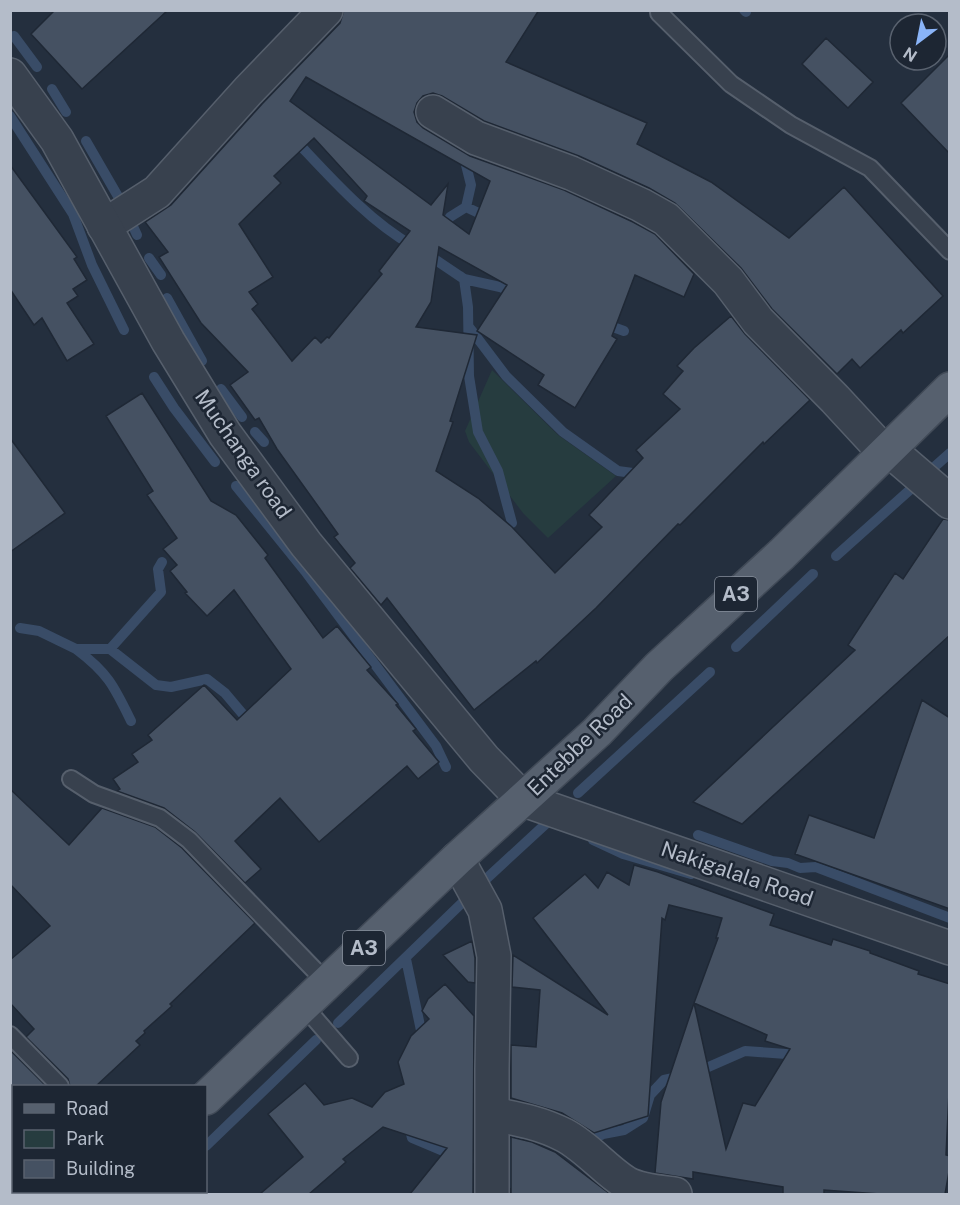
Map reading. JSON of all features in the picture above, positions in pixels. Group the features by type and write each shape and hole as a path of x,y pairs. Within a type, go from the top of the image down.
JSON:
{"main road":[{"name":"Entebbe Road","path":"207,1097 457,859 597,732 659,667 782,554 950,389"}],"street":[{"path":"104,226 158,192 248,91 326,10"},
{"name":"Muchanga road","path":"10,75 57,140 183,367 225,434 314,553 484,759 524,800"},
{"path":"433,112 476,138 571,173 666,219 728,281 758,321 886,450 950,502"},
{"name":"Nakigalala Road","path":"524,800 950,948"},
{"path":"457,859 485,910 494,956 492,1194"},
{"path":"493,1114 536,1122 565,1135 627,1183 645,1190 675,1194"}],"lane":[{"path":"659,13 731,84 791,125 870,168 950,250"},
{"path":"71,779 94,794 160,818 189,840 327,982"},
{"path":"303,1005 349,1058"},
{"path":"10,1035 59,1085"}],"green space":[{"path":"492,370 558,435 616,476 548,538 523,513 469,442 465,431"}],"building":[{"path":"55,10 168,10 82,89 31,34"},
{"path":"344,10 539,10 506,62 647,123 637,144 711,182 789,238 844,187 943,296 903,333 901,330 860,368 852,359 837,374 772,309 741,268 675,203 649,188 579,156 484,121 442,96 433,93 423,96 414,112 417,122 423,128 470,156 564,190 633,222 655,234 694,274 684,297 635,275 612,336 617,339 575,408 538,385 544,375 477,331 507,285 439,247 431,302 416,327 477,335 450,421 453,422 436,471 478,498 512,527 555,573 602,527 589,515 643,458 636,450 680,409 663,394 683,371 677,366 731,316 745,334 810,400 764,444 763,442 596,608 537,663 536,661 474,710 387,598 381,605 350,568 355,563 334,537 338,534 277,449 259,418 255,420 230,385 248,372 201,323 159,257 168,252 145,222 171,205 262,104 340,23","holes":["306,77 490,181 469,234 443,215 448,184 431,205 290,101","314,138 367,196 364,201 410,231 379,271 382,274 329,338 327,337 321,343 315,337 292,361 252,309 258,304 249,292 273,277 239,224 281,183 274,176"]},
{"path":"826,38 873,82 848,108 802,64"},
{"path":"950,54 950,154 901,103 932,72 948,72"},
{"path":"10,165 77,257 74,259 87,280 73,289 78,296 67,303 94,344 67,361 42,318 34,325 10,289"},
{"path":"142,393 211,501 236,515 268,555 265,558 323,638 337,626 371,667 367,670 398,704 396,705 416,729 413,731 439,762 418,779 407,766 319,842 280,798 235,841 261,869 245,883 195,832 164,808 117,791 120,789 113,779 138,762 132,754 152,740 148,735 204,685 237,720 291,669 234,590 207,616 185,593 187,592 170,571 177,565 163,549 177,538 147,495 153,491 106,416"},
{"path":"10,438 65,513 10,552"},
{"path":"943,519 950,520 950,635 742,824 693,802 855,650 848,645 895,573 903,579"},
{"path":"922,700 950,718 950,909 795,854 809,815 874,838"},
{"path":"10,789 69,845 102,808 155,827 182,848 255,923 170,1004 172,1006 136,1041 140,1045 97,1085 70,1085 68,1079 26,1037 34,1029 10,1003 10,960 50,926 10,884"},
{"path":"634,865 774,914 770,925 831,945 833,939 870,951 870,953 919,971 918,974 950,984 950,1072 946,1155 950,1156 950,1166 945,1194 880,1194 824,1190 824,1194 783,1194 783,1187 693,1172 693,1179 655,1173 661,1102 694,1003 718,938 716,938 722,918 669,905 665,920 662,918 648,1116 594,1133 562,1113 511,1098 511,1045 536,1047 540,990 512,987 513,955 608,1015 533,918 585,874 598,888 607,872 629,885","holes":["694,1003 767,1035 765,1041 790,1049 755,1106 743,1103 726,1149"]},
{"path":"472,941 475,983 468,982 443,955"},
{"path":"445,984 474,1016 473,1194 410,1194 447,1148 383,1127 343,1159 346,1162 309,1194 260,1194 303,1157 268,1114 305,1083 324,1105 352,1098 372,1107 385,1092 404,1084 398,1062 411,1036 429,1019 422,1011 428,999"},
{"path":"11,1051 45,1085 12,1085 10,1086"},
{"path":"511,1137 532,1142 555,1152 610,1194 511,1194"}],"waterway":[{"path":"14,36 37,67"},
{"path":"52,89 66,112"},
{"path":"10,116 73,214 92,265 124,330"},
{"path":"86,141 123,205"},
{"path":"297,142 366,212 413,246"},
{"path":"466,207 471,185 464,157 473,143"},
{"path":"442,230 450,217 466,207 489,218"},
{"path":"131,222 137,235"},
{"path":"427,254 464,279 468,307 469,376 478,432 498,471 512,523"},
{"path":"149,258 161,275"},
{"path":"460,276 516,294"},
{"path":"167,298 202,361"},
{"path":"602,323 624,331"},
{"path":"469,327 506,376 563,432 618,471 640,474"},
{"path":"154,377 174,408 215,462"},
{"path":"221,389 242,417"},
{"path":"255,432 264,442"},
{"path":"932,469 950,453"},
{"path":"236,486 305,571 436,746 446,767"},
{"path":"836,556 912,488"},
{"path":"110,649 161,592 158,569 162,562"},
{"path":"736,647 813,574"},
{"path":"20,628 39,631 76,649 110,649 156,685 171,687 207,679 225,693 252,725"},
{"path":"76,649 103,673 120,698 131,721"},
{"path":"578,793 710,672"},
{"path":"485,880 550,820 557,824"},
{"path":"698,835 772,861 788,863 800,868 816,867 950,918"},
{"path":"593,840 623,854 691,874"},
{"path":"338,1023 465,900"},
{"path":"406,959 423,1040"},
{"path":"207,1145 316,1040"},
{"path":"697,1072 745,1051 800,1055"},
{"path":"584,1144 603,1134 624,1130 643,1118 650,1095 664,1080 682,1076"},
{"path":"408,1122 412,1138 450,1154 479,1159"},
{"path":"504,1177 511,1183 517,1180 505,1155 522,1131 527,1132"}]}
